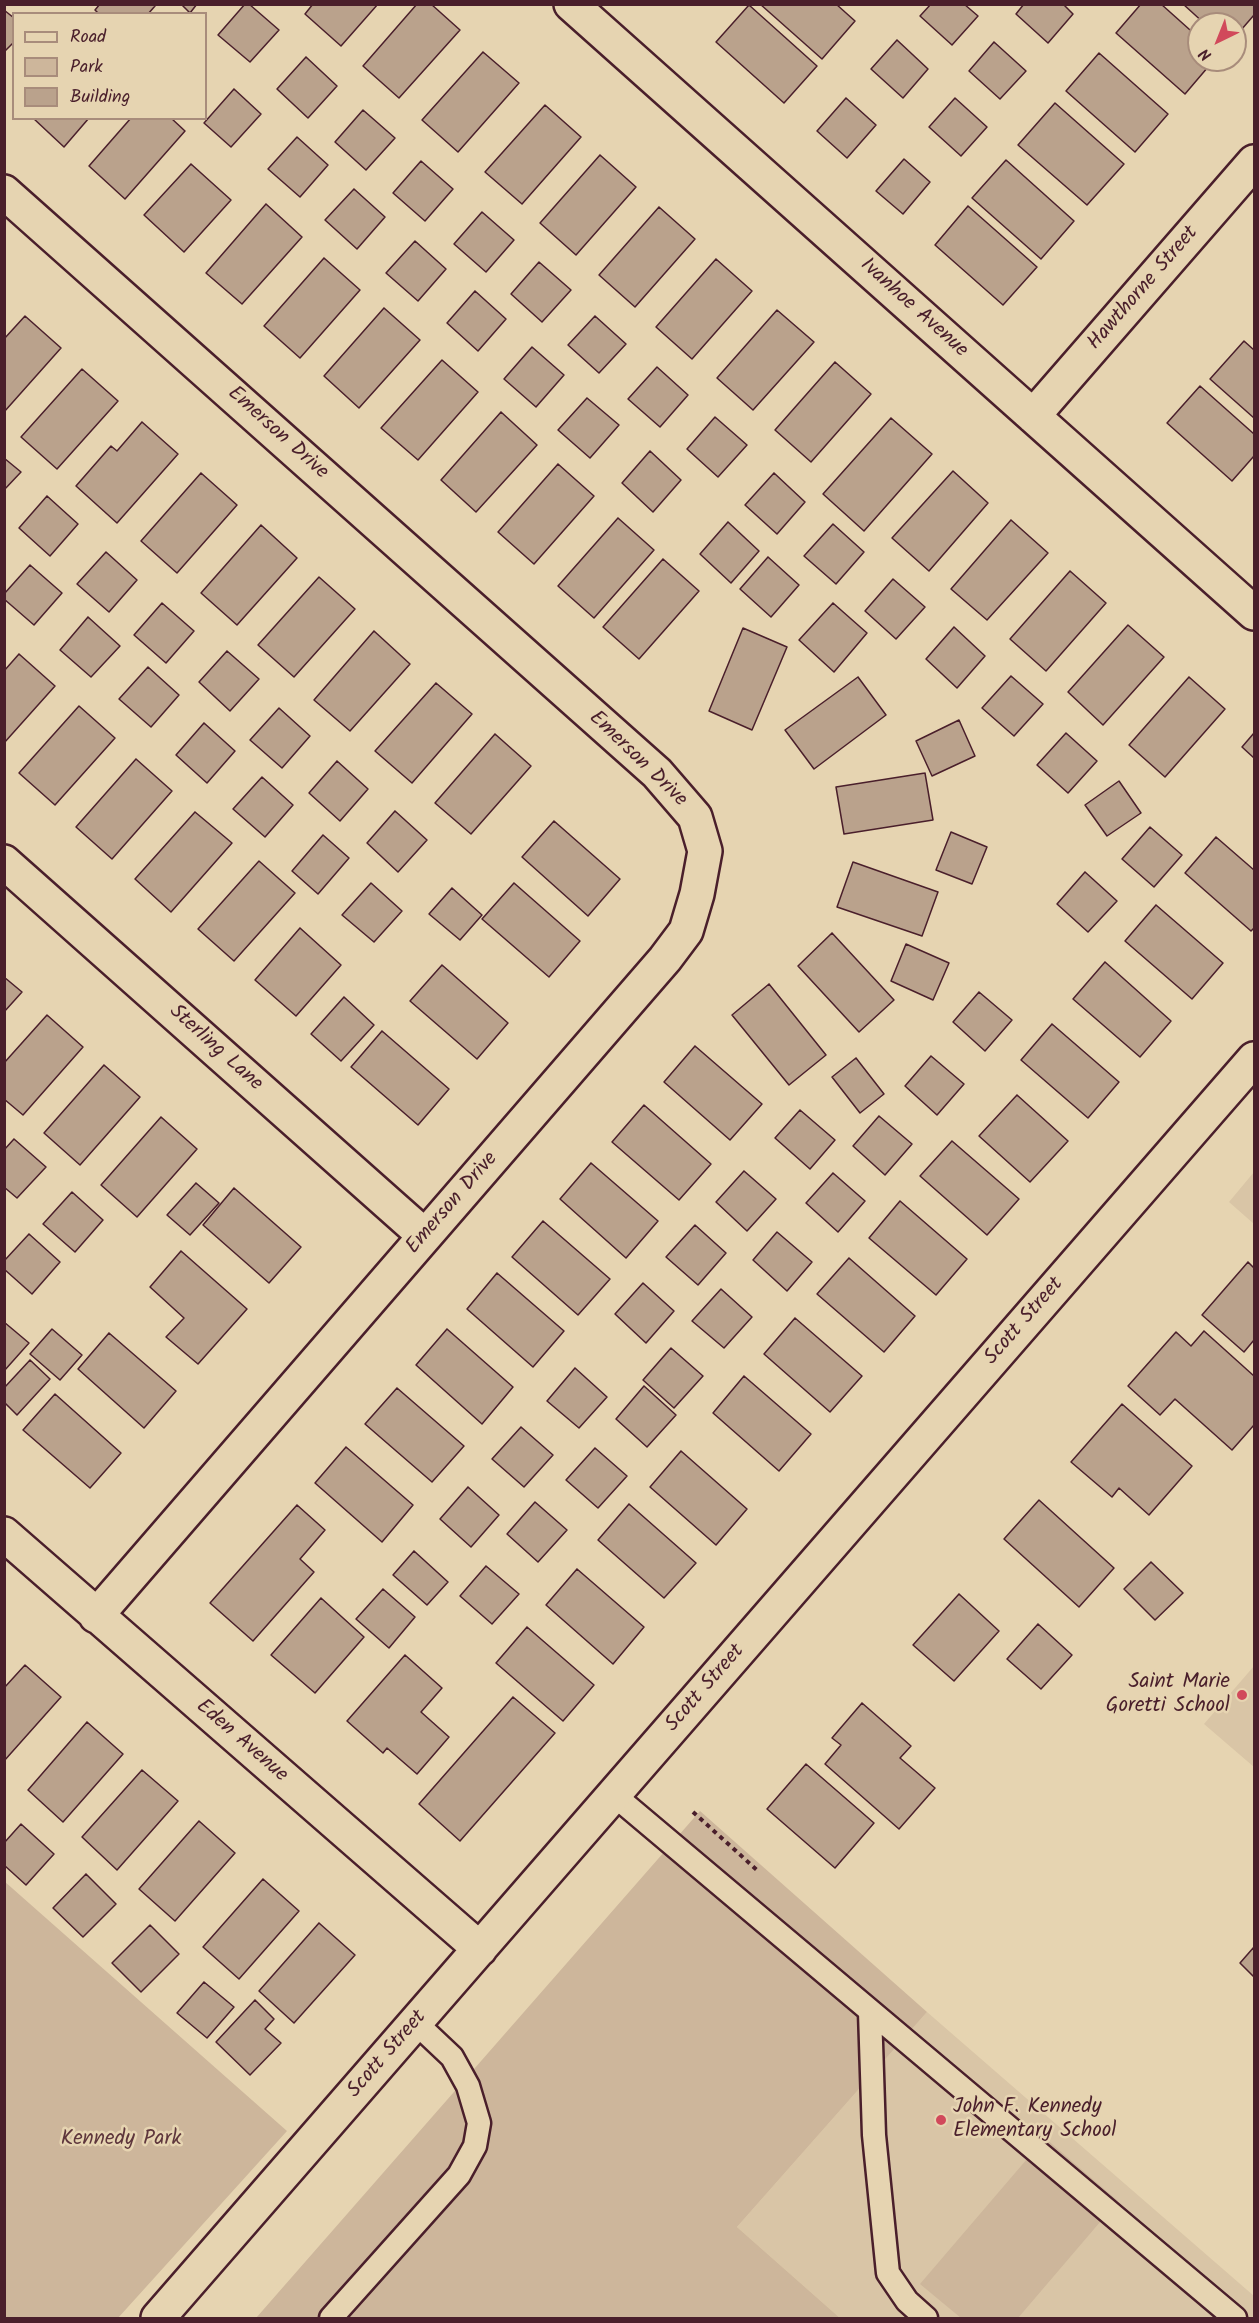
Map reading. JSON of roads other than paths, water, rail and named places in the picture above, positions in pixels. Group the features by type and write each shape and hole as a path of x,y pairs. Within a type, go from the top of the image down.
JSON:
{"street":[{"name":"Ivanhoe Avenue","path":"592,11 1033,416 1254,614"},
{"name":"Hawthorne Street","path":"1033,416 1254,162"},
{"name":"Emerson Drive","path":"4,192 657,773 695,817 705,851 698,894 686,931 664,959 96,1616"},
{"name":"Sterling Lane","path":"4,862 425,1236"},
{"name":"Scott Street","path":"158,2319 1254,1059"},
{"name":"Eden Avenue","path":"4,1534 480,1950"}],"lane":[{"path":"614,1795 1235,2319"},
{"path":"870,2012 874,2134 888,2273 907,2301 926,2319"},
{"path":"331,2319 459,2175 475,2146 479,2123 468,2086 452,2057 416,2023"}],"place":[{"name":"Saint Marie Goretti School","path":"1242,1695"},
{"name":"John F. Kennedy Elementary School","path":"941,2120"}],"park label":[{"name":"Kennedy Park","path":"121,2140"}]}
